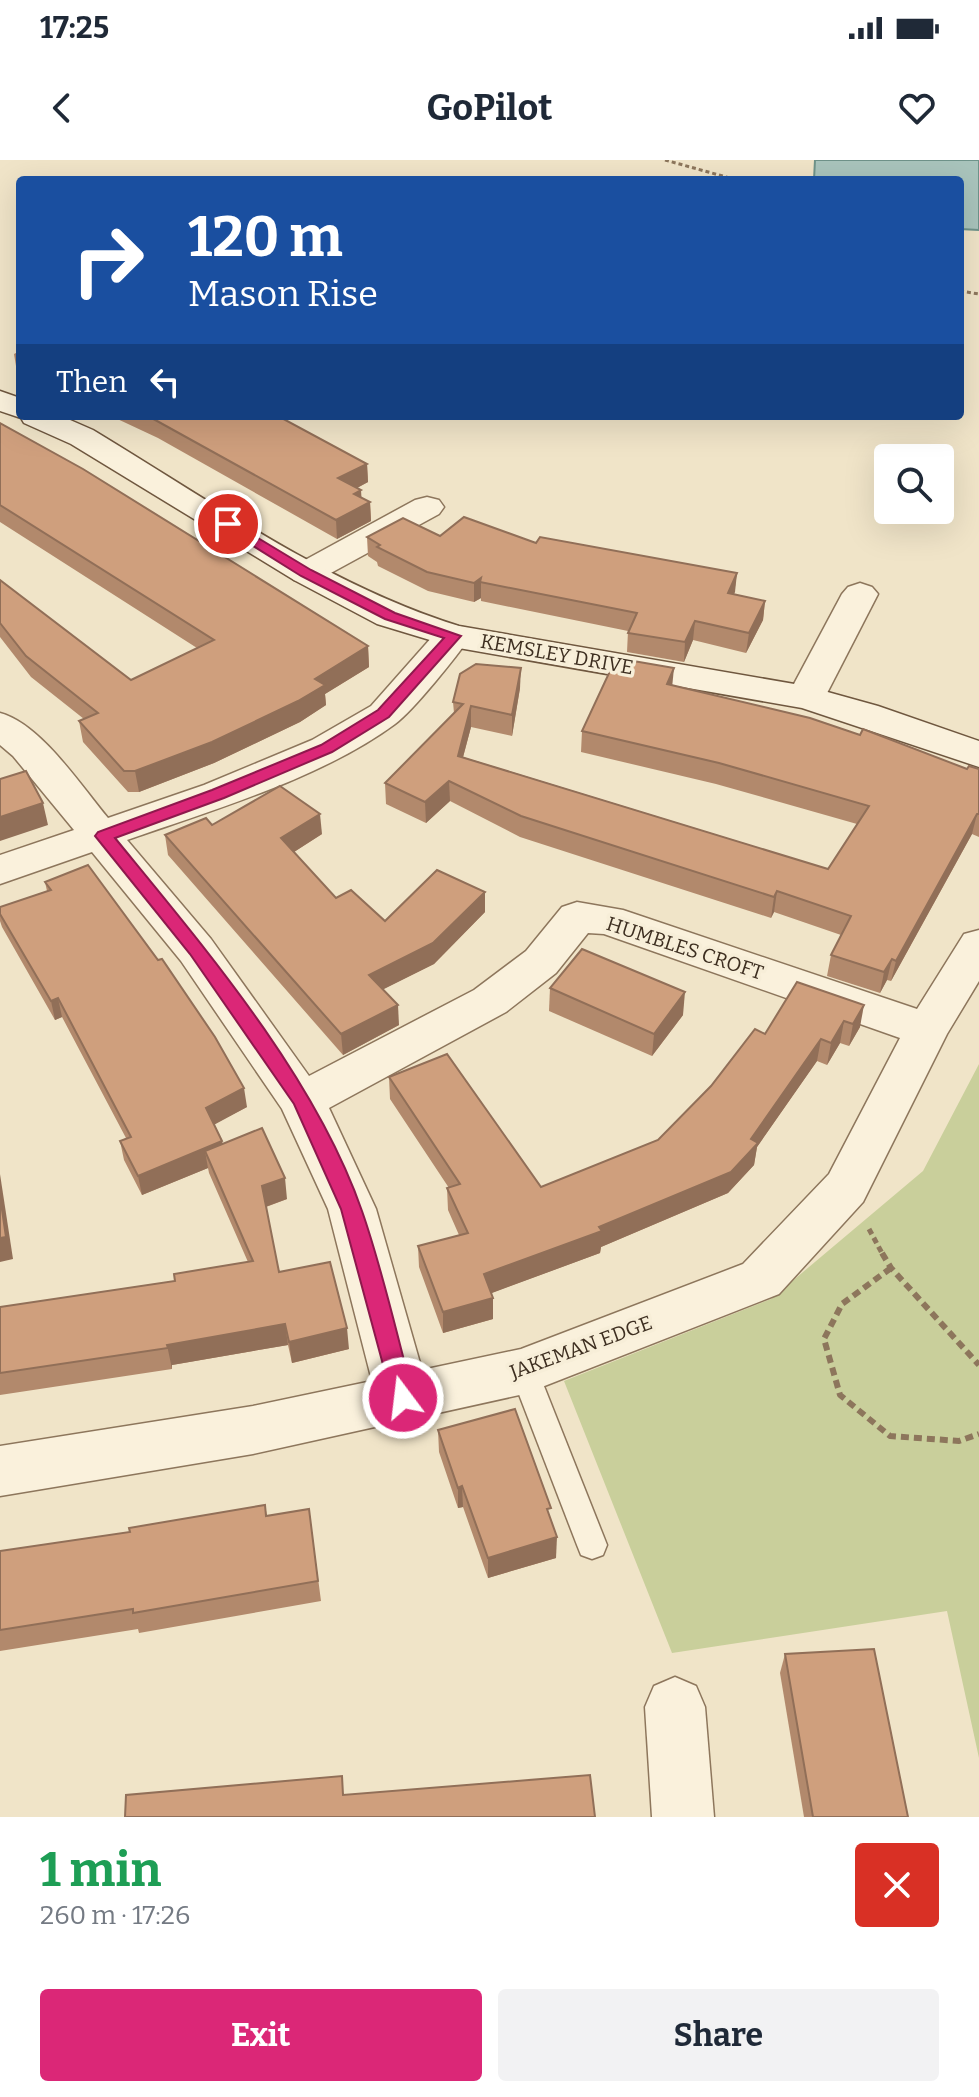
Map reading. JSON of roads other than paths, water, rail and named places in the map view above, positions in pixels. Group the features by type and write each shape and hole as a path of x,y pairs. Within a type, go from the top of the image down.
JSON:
{"street":[{"name":"KEMSLEY DRIVE","path":"44,420 82,437 306,573 390,616 453,636 806,697 865,714 979,755"},
{"path":"306,573 427,507"},
{"path":"806,697 860,594"},
{"path":"0,870 218,794 326,749 384,714 453,636"},
{"path":"0,725 27,747 196,950 302,1101 352,1209 403,1398"},
{"name":"HUMBLES CROFT","path":"302,1101 490,1001 541,962 577,917 608,920 927,1030"},
{"name":"JAKEMAN EDGE","path":"0,1471 253,1430 524,1371 761,1279 846,1188 927,1030 979,945"},
{"path":"675,1707 683,1817"}],"lane":[{"path":"524,1371 592,1545"}],"water":[{"path":"815,160 979,160 979,230 964,229 964,176 814,176"}]}
